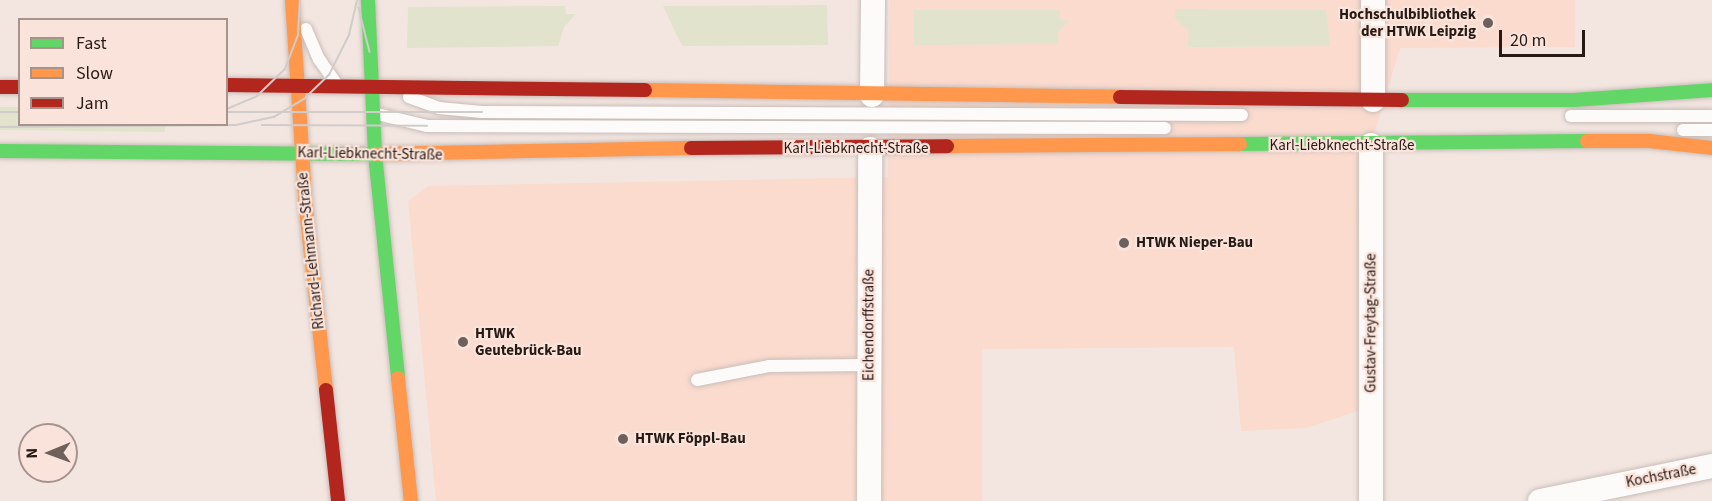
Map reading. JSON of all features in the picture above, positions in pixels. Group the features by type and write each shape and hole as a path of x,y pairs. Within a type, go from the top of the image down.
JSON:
{"main road":[{"name":"Richard-Lehmann-Straße","path":"292,0 301,153 338,501"},
{"path":"368,0 370,88 362,105 375,154 411,501"},
{"path":"228,85 1373,100 1575,100 1712,90"},
{"path":"0,87 18,87"},
{"name":"Karl-Liebknecht-Straße","path":"0,151 375,154 1649,141 1712,148"}],"street":[{"path":"872,95 873,0"},
{"path":"1372,0 1373,100"},
{"name":"Gustav-Freytag-Straße","path":"1371,145 1371,501"},
{"name":"Eichendorffstraße","path":"869,501 870,149"},
{"name":"Kochstraße","path":"1540,501 1712,466"}],"lane":[{"path":"300,0 310,41 339,87 362,105 397,122 427,126 1244,129"},
{"path":"370,52 397,88 429,106 482,112 1258,115"},
{"path":"1557,116 1712,116"},
{"path":"1352,129 1712,130"},
{"path":"697,380 769,366 869,365"}],"shaded area":[{"path":"890,0 1575,0 1575,47 1400,48 1358,188 1361,410 1307,428 1241,431 1234,347 982,349 982,501 436,501 408,201 428,186 888,177"}],"green space":[{"path":"827,5 828,45 682,46 663,6"},
{"path":"565,6 566,14 576,14 564,27 558,46 407,48 408,7"},
{"path":"1175,9 1326,10 1330,46 1188,47 1189,32 1175,18"},
{"path":"914,10 1060,10 1060,20 1069,20 1058,32 1059,44 914,45"},
{"path":"0,107 18,107 18,126 165,126 165,132 0,130"}],"tram line":[{"path":"228,109 257,96 285,69 298,35 300,0"},
{"path":"228,125 274,117 304,99 329,75 349,35 357,0"},
{"path":"359,8 370,52"},
{"path":"0,112 18,112"},
{"path":"228,112 482,112"},
{"path":"262,125 427,126"},
{"path":"0,127 118,126"}],"traffic: fast":[{"path":"368,0 375,154 398,378"},
{"path":"1402,100 1574,100 1712,90"},
{"path":"1240,144 1587,141"},
{"path":"0,151 376,154"}],"traffic: slow":[{"path":"292,0 306,209 326,390"},
{"path":"645,90 1120,97"},
{"path":"1587,141 1649,141 1712,148"},
{"path":"947,146 1240,144"},
{"path":"376,154 691,148"},
{"path":"398,378 411,501"}],"traffic: jam":[{"path":"228,85 645,90"},
{"path":"0,87 18,87"},
{"path":"1120,97 1402,100"},
{"path":"691,148 947,146"},
{"path":"326,390 338,501"}],"place":[{"name":"Hochschulbibliothek der HTWK Leipzig","path":"1488,23"},
{"name":"HTWK Nieper-Bau","path":"1124,243"},
{"name":"HTWK Geutebrück-Bau","path":"463,342"},
{"name":"HTWK Föppl-Bau","path":"623,439"}]}
